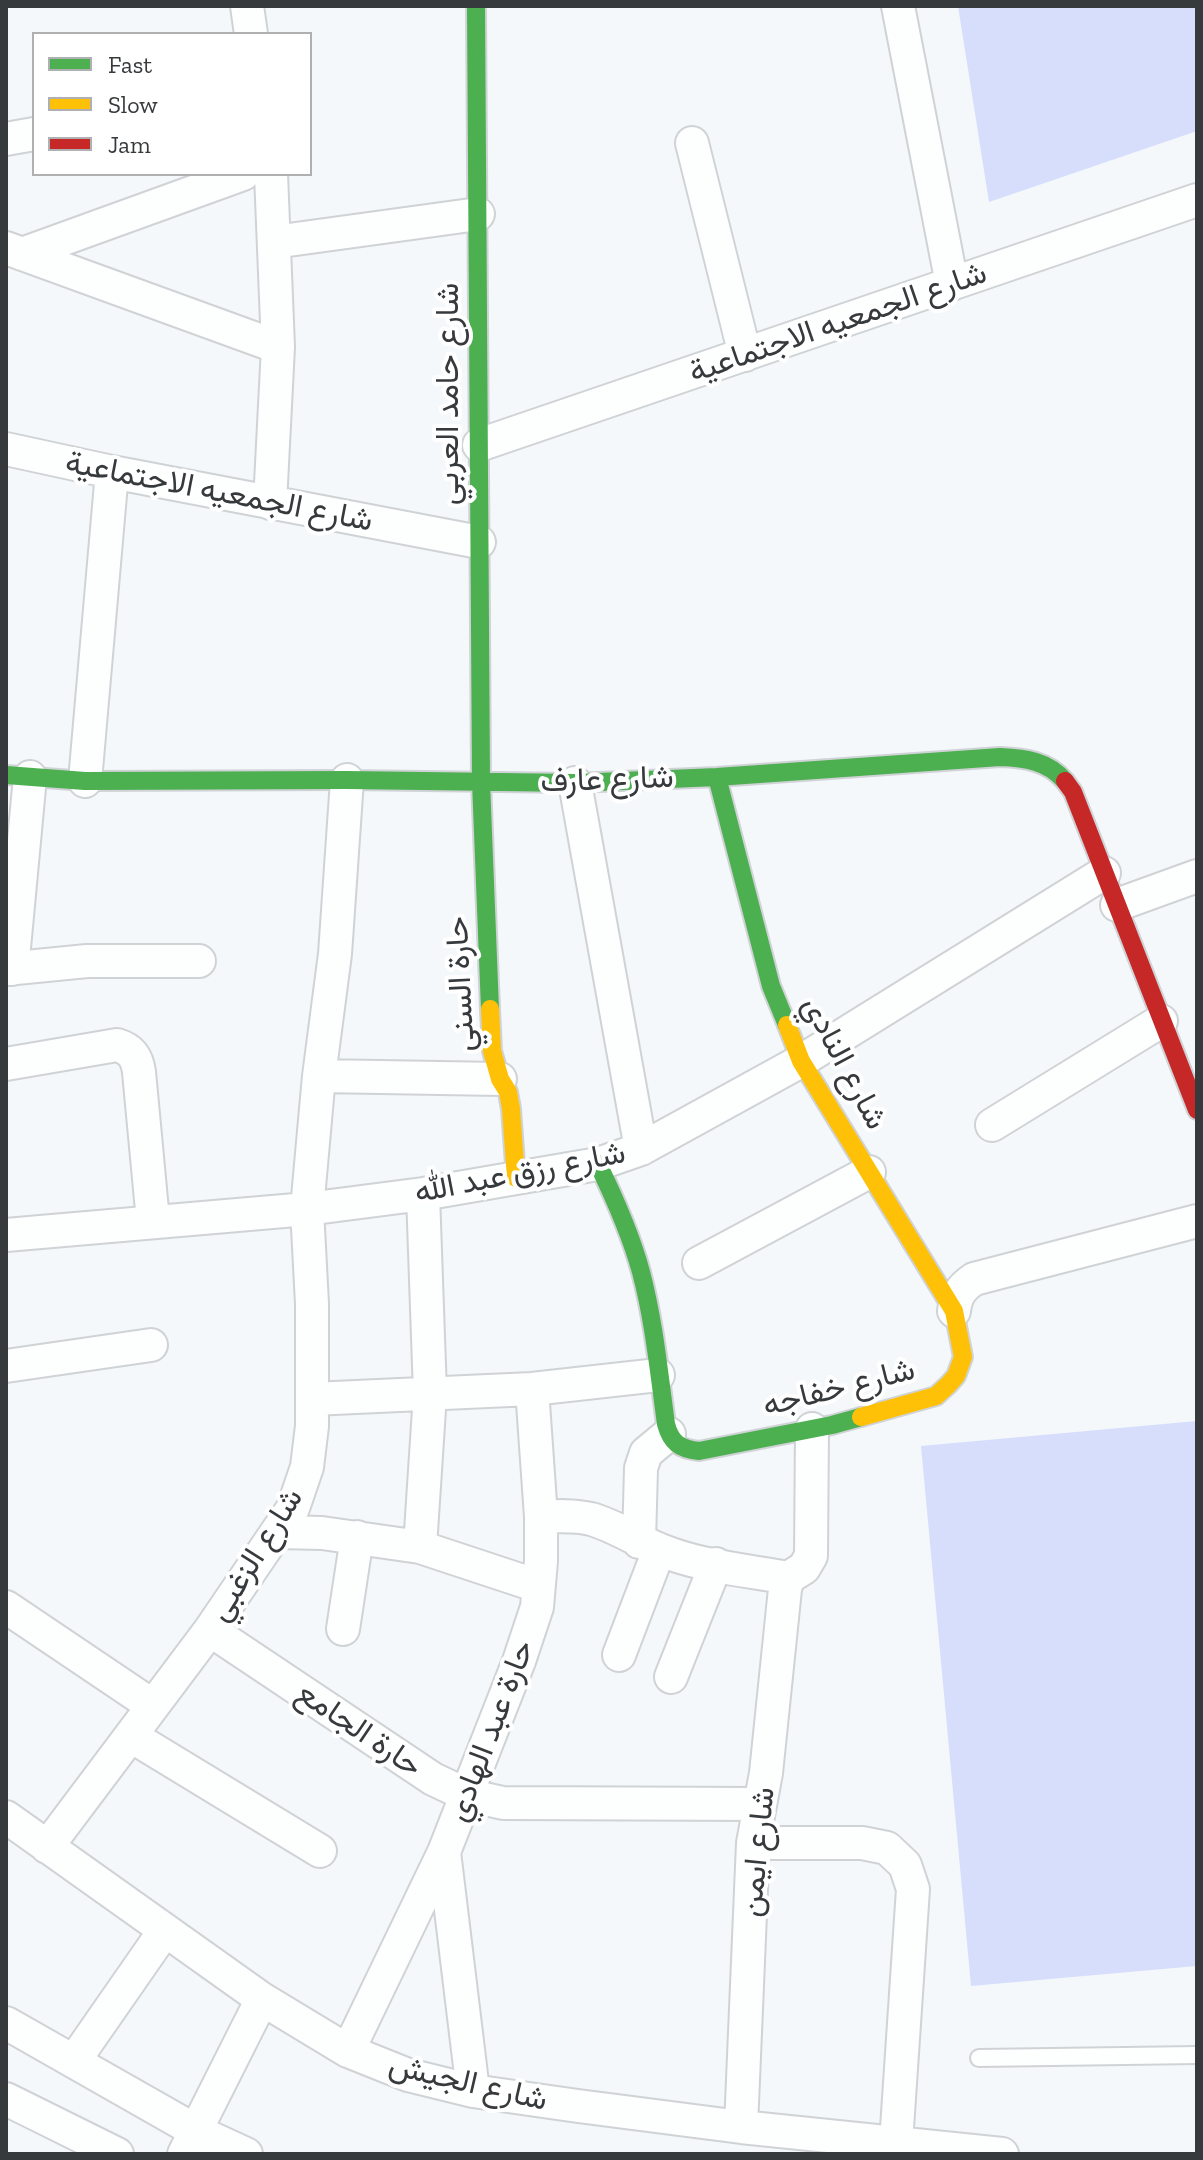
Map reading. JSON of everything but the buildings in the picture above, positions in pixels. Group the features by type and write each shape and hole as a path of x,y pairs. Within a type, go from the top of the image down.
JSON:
{"street":[{"path":"247,6 251,32"},
{"name":"شارع حامد العربي","path":"476,6 481,782"},
{"path":"898,6 952,284"},
{"path":"6,139 32,134"},
{"path":"692,143 745,355"},
{"path":"14,251 237,176"},
{"path":"270,503 278,347 271,176"},
{"name":"شارع الجمعيه الاجتماعية","path":"479,445 1197,200"},
{"path":"274,242 478,214"},
{"path":"14,251 278,347"},
{"name":"شارع الجمعيه الاجتماعية","path":"6,449 479,542"},
{"path":"85,781 112,472"},
{"name":"شارع عارف","path":"18,776 85,781 575,783 717,777 992,757 1035,761 1056,772 1073,792 1197,1110"},
{"path":"18,776 9,969 87,961 199,961"},
{"name":"شارع النادي","path":"717,777 771,986 801,1061 954,1311"},
{"name":"شارع الزغبي","path":"47,1847 210,1630 293,1508 307,1467 312,1426 312,1304 307,1209 319,1076 335,954 347,780"},
{"name":"حارة السني","path":"481,782 492,1051 500,1079 508,1092 516,1178"},
{"path":"575,783 641,1149"},
{"name":"شارع رزق عبد الله","path":"6,1235 307,1209 423,1194 598,1164 641,1149 801,1061 1104,873"},
{"path":"1117,905 1197,876"},
{"path":"992,1125 1161,1021"},
{"path":"6,1064 117,1045 131,1051 138,1064 153,1221"},
{"path":"319,1076 500,1079"},
{"path":"598,1164 636,1252 649,1306 669,1434 646,1453 641,1468 649,1546 619,1655"},
{"path":"699,1263 869,1172"},
{"path":"420,1547 430,1394 423,1194"},
{"path":"954,1311 956,1298 963,1287 974,1279 1197,1221"},
{"name":"شارع خفاجه","path":"669,1434 684,1450 699,1451 812,1429 936,1396 948,1387 963,1362 964,1347 954,1311"},
{"path":"6,1366 151,1345"},
{"path":"312,1399 532,1389 658,1375"},
{"name":"حارة عبد الهادي","path":"348,2051 444,1852 537,1607 541,1517 532,1389"},
{"name":"شارع ايمن","path":"741,2127 753,1843 766,1773 785,1589 788,1578 804,1568 811,1556 812,1429"},
{"path":"541,1517 563,1515 589,1519 673,1555 788,1578"},
{"path":"277,1532 322,1533 420,1547 538,1586"},
{"path":"343,1629 357,1537"},
{"path":"671,1677 716,1564"},
{"path":"6,1607 153,1706"},
{"name":"حارة الجامع","path":"210,1630 433,1779 467,1795 503,1803 759,1804"},
{"path":"131,1736 320,1851"},
{"name":"شارع الجيش","path":"6,1817 262,1999 348,2051 408,2075 473,2091 578,2106 741,2127 1002,2154"},
{"path":"753,1843 862,1843 887,1848 905,1865 913,1889 896,2143"},
{"path":"444,1852 473,2091"},
{"path":"74,2061 165,1930"},
{"path":"190,2143 262,1999"},
{"path":"6,2023 74,2061 190,2143 246,2154"},
{"path":"6,2099 117,2154"}],"lane":[{"path":"979,2058 1197,2055"}],"shaded area":[{"path":"958,6 1197,6 1197,131 989,202"},
{"path":"1197,1421 1197,1966 971,1986 921,1446"}],"traffic: fast":[{"path":"476,6 481,782 490,1009"},
{"path":"6,775 85,781 575,783 717,777 1000,757 1036,762 1065,781"},
{"path":"717,777 771,986 787,1025"},
{"path":"598,1164 622,1217 641,1272 653,1328 666,1424 677,1444 699,1451 861,1417"}],"traffic: slow":[{"path":"490,1009 492,1051 500,1079 508,1092 511,1109 516,1178"},
{"path":"787,1025 801,1061 954,1311 963,1357 956,1376 936,1396 861,1417"}],"traffic: jam":[{"path":"1065,781 1073,792 1197,1110"}]}
